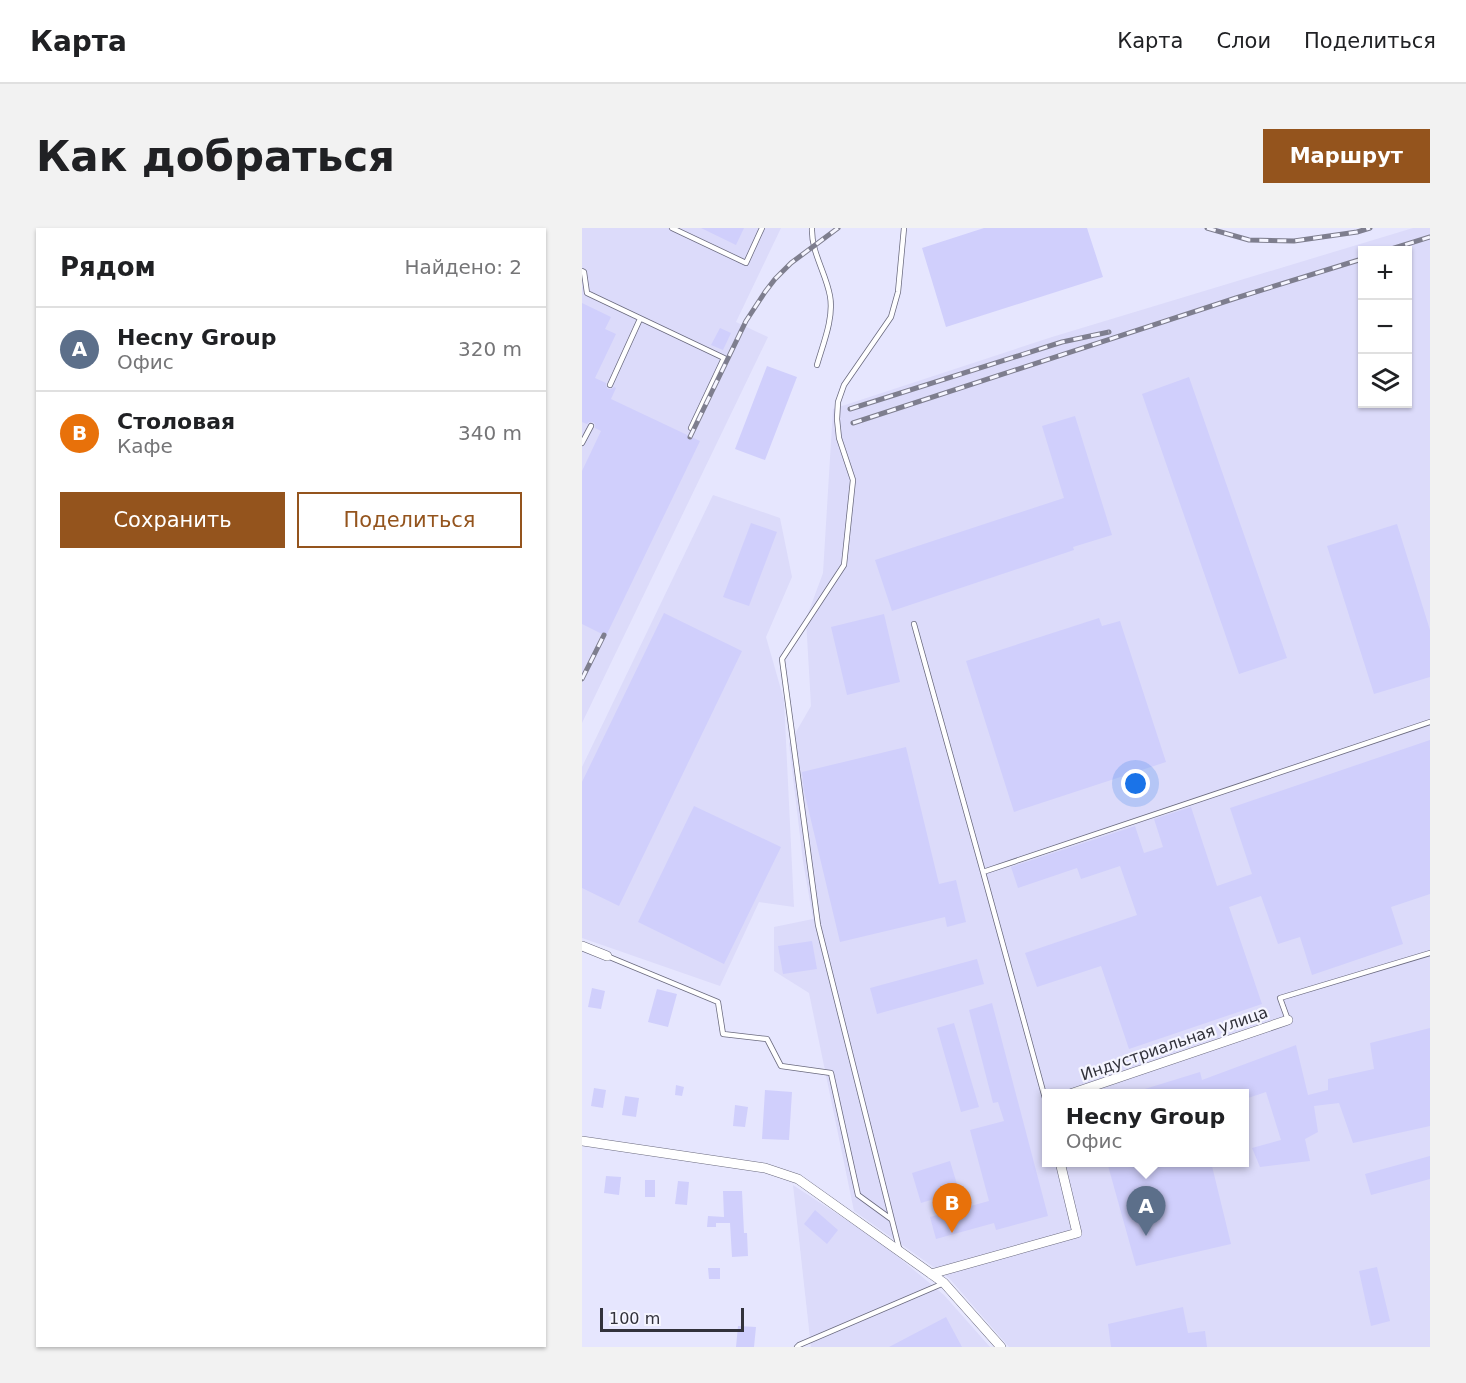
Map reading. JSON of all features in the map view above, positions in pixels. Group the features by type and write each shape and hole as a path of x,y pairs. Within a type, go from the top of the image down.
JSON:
{"street":[{"path":"582,946 607,956"},
{"name":"Индустриальная улица","path":"1085,1089 1288,1020"},
{"path":"582,1141 765,1168 798,1179 944,1283 1001,1347"},
{"path":"932,1274 1077,1233 1061,1167"}],"lane":[{"path":"672,228 746,263 762,228"},
{"path":"812,228 814,247 831,298 830,316 817,365"},
{"path":"899,1251 818,925 782,659 844,565 853,480 839,438 838,402 844,385 891,317 898,292 904,228"},
{"path":"582,271 584,272 584,292 724,358 690,428"},
{"path":"610,385 640,319"},
{"path":"582,443 591,426"},
{"path":"914,624 1043,1089"},
{"path":"982,872 1430,722"},
{"path":"1288,1020 1280,998 1430,953"},
{"path":"607,956 717,1002 723,1034 767,1039 781,1066 831,1074 858,1195 891,1219"},
{"path":"797,1347 944,1283"}],"shaded area":[{"path":"582,228 781,228 736,322 768,337 582,723"},
{"path":"1413,228 1430,228 1430,1347 1009,1347 949,1278 854,1211 809,993 774,971 774,927 813,919 803,861 789,744 811,706 806,619 823,573 833,409 1052,337"},
{"path":"713,495 780,518 792,577 766,637 784,700 794,907 759,902 720,986 582,938 582,767"},
{"path":"793,1185 880,1242 944,1295 990,1347 811,1347"}],"building":[{"path":"701,228 744,228 736,245"},
{"path":"984,228 1087,228 1103,277 946,327 922,248"},
{"path":"582,303 611,317 605,329 616,334 595,378 606,383 608,389 616,388 611,399 700,441 606,636 582,624 582,471 601,431 595,428 593,422 587,424 582,422"},
{"path":"720,328 731,333 723,350 711,345"},
{"path":"767,366 797,377 765,460 735,449"},
{"path":"1189,377 1287,658 1239,674 1142,394"},
{"path":"1075,416 1112,535 892,611 875,560 1064,498 1042,426"},
{"path":"751,523 777,532 749,606 723,597"},
{"path":"1397,524 1430,630 1430,677 1374,694 1327,546"},
{"path":"664,613 742,651 619,906 582,888 582,782"},
{"path":"884,614 900,682 847,695 831,627"},
{"path":"1099,618 1102,626 1120,621 1166,762 1014,812 966,661"},
{"path":"1430,740 1430,894 1391,907 1403,944 1312,975 1300,937 1278,944 1261,896 1229,907 1262,1004 1129,1049 1101,966 1037,987 1025,953 1137,915 1120,866 1081,879 1077,868 1018,888 1011,867 1135,826 1144,853 1163,847 1154,819 1191,807 1217,886 1252,874 1230,808"},
{"path":"906,747 939,884 956,880 966,922 947,927 945,917 840,942 804,791 802,772"},
{"path":"694,806 781,847 724,964 638,922"},
{"path":"812,941 817,969 783,974 778,946"},
{"path":"977,959 984,984 877,1014 870,988"},
{"path":"592,988 605,991 601,1009 588,1007"},
{"path":"657,989 677,994 668,1027 648,1022"},
{"path":"992,1003 1048,1216 996,1230 994,1223 936,1239 930,1217 989,1201 970,1130 1004,1121 998,1102 993,1103 969,1010"},
{"path":"954,1023 979,1107 961,1112 937,1028"},
{"path":"1430,1028 1430,1126 1353,1143 1339,1103 1314,1106 1318,1132 1305,1139 1310,1161 1260,1167 1252,1148 1281,1140 1266,1092 1249,1098 1249,1089 1145,1089 1200,1072 1202,1080 1296,1045 1308,1095 1328,1090 1328,1079 1374,1069 1370,1043"},
{"path":"676,1085 684,1087 682,1096 675,1095"},
{"path":"594,1088 606,1090 603,1108 591,1106"},
{"path":"765,1090 792,1092 789,1140 762,1139"},
{"path":"625,1096 639,1098 636,1117 622,1115"},
{"path":"735,1105 748,1107 745,1127 733,1126"},
{"path":"1430,1156 1430,1179 1371,1195 1365,1174"},
{"path":"950,1161 959,1191 921,1203 912,1173"},
{"path":"1108,1167 1212,1167 1231,1244 1136,1266"},
{"path":"606,1176 621,1177 619,1195 604,1193"},
{"path":"645,1180 655,1180 655,1197 645,1197"},
{"path":"678,1181 689,1182 687,1205 675,1204"},
{"path":"723,1191 742,1191 744,1233 747,1233 748,1256 732,1257 730,1223 716,1223 716,1227 707,1227 708,1216 724,1217"},
{"path":"815,1210 838,1230 827,1244 804,1224"},
{"path":"1377,1267 1390,1321 1371,1326 1359,1271"},
{"path":"708,1268 720,1268 720,1279 709,1279"},
{"path":"1183,1307 1188,1333 1205,1331 1207,1347 1111,1347 1108,1324"},
{"path":"946,1317 962,1347 889,1347"},
{"path":"738,1326 756,1327 754,1347 736,1347"}],"railway":[{"path":"690,437 746,321 765,292 791,263 838,228"},
{"path":"1207,228 1249,240 1294,241 1370,228"},
{"path":"1401,246 1430,237"},
{"path":"853,423 1358,260"},
{"path":"850,409 1062,342 1109,332"},
{"path":"582,679 604,635"}],"place":[{"name":"Столовая","path":"952,1233"},
{"name":"Hecny Group","path":"1146,1236"}]}
